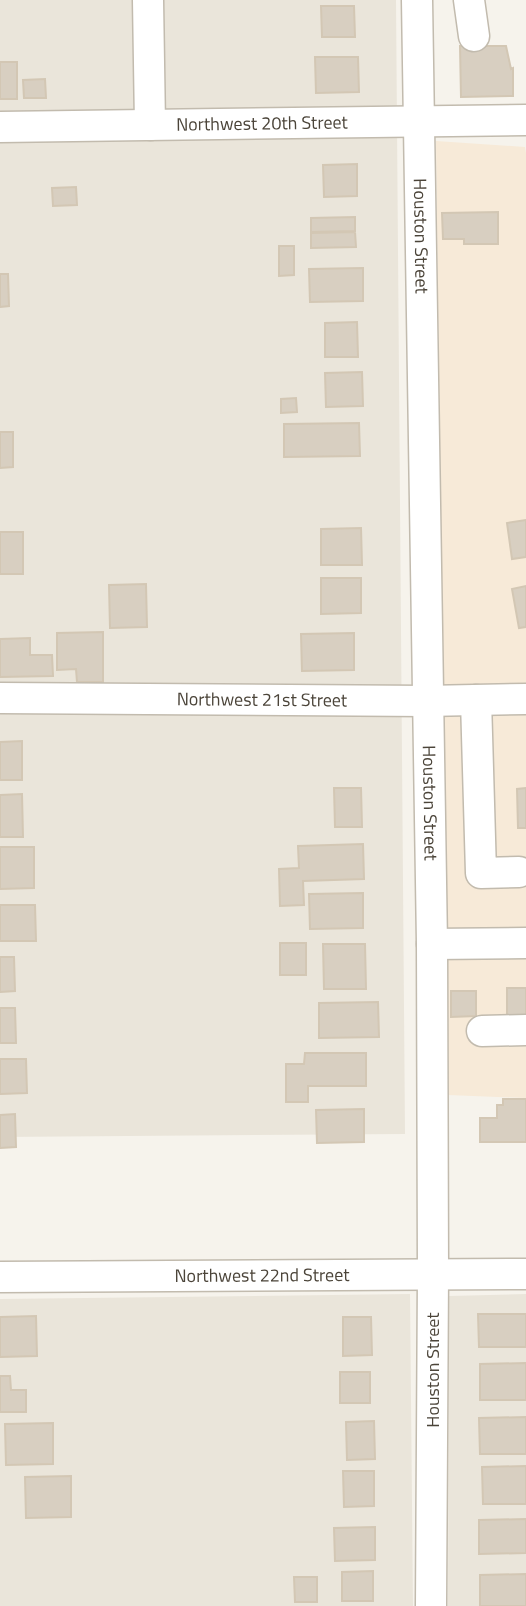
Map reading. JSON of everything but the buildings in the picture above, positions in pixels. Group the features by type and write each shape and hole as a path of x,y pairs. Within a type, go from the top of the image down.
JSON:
{"street":[{"path":"148,0 150,125"},
{"name":"Houston Street","path":"417,0 426,701 432,944 431,1606"},
{"path":"469,0 474,36"},
{"name":"Northwest 20th Street","path":"0,127 526,120"},
{"name":"Northwest 21st Street","path":"0,698 426,701 526,699"},
{"path":"476,700 481,873 519,872"},
{"path":"432,944 526,943"},
{"path":"482,1031 526,1030"},
{"name":"Northwest 22nd Street","path":"0,1278 526,1274"}],"shaded area":[{"path":"0,0 396,0 405,1134 0,1137"},
{"path":"436,141 525,147 526,153 526,1098 448,1095"},
{"path":"410,1294 413,1606 0,1606 0,1299"},
{"path":"526,1294 526,1606 448,1606 449,1296"}]}
